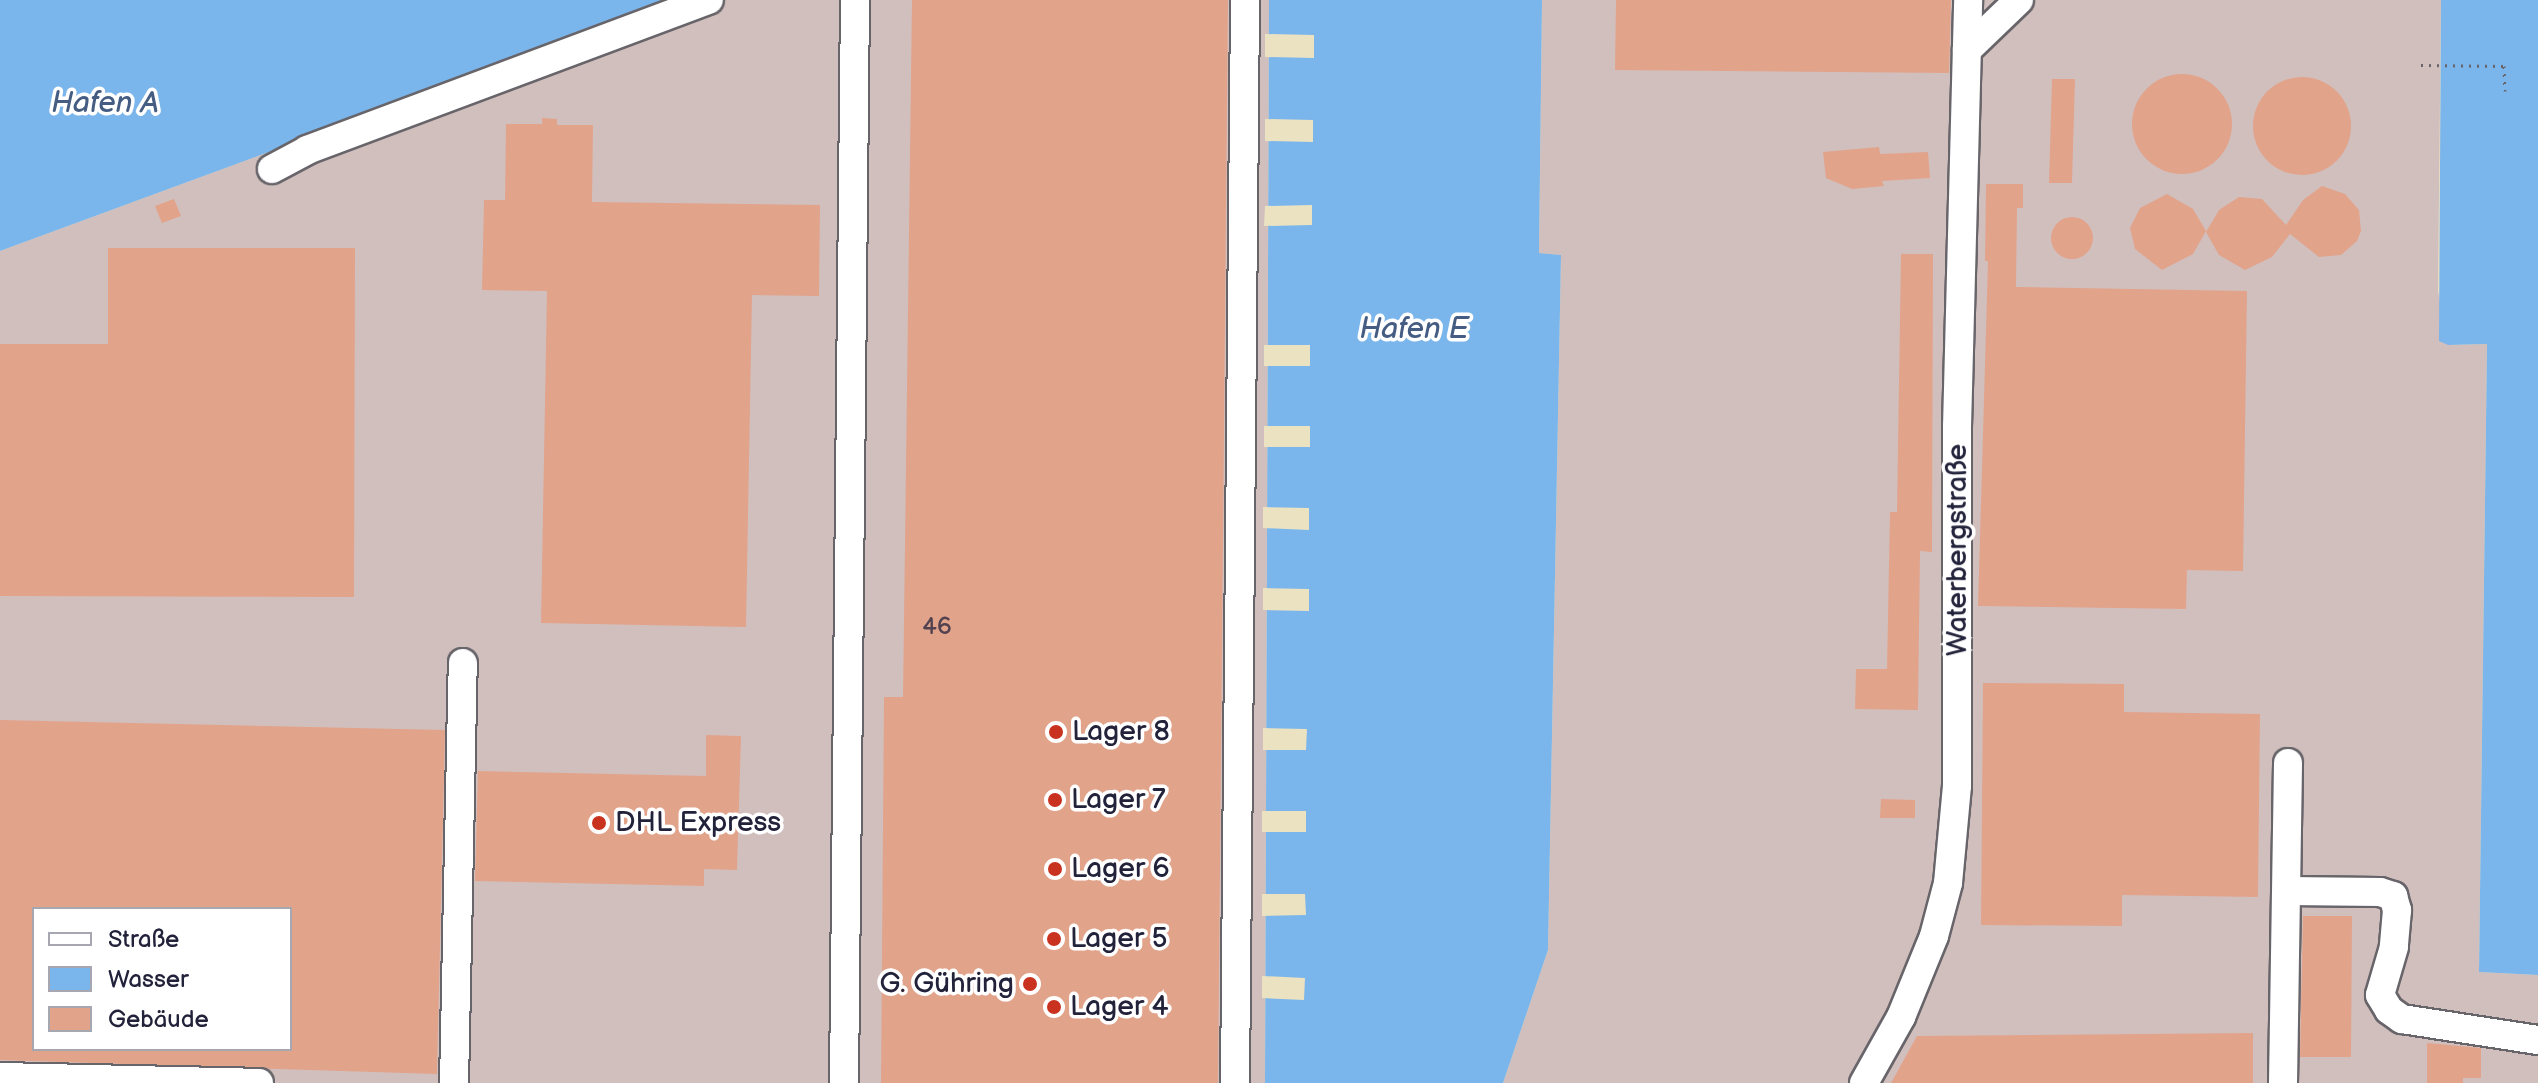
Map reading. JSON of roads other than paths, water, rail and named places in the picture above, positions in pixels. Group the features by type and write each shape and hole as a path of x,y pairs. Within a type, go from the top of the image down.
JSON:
{"street":[{"path":"272,169 307,150 709,0"},
{"path":"1235,1083 1245,0"},
{"name":"Waterbergstraße","path":"1864,1083 1901,1017 1934,936 1949,869 1957,786 1957,427 1968,0"},
{"path":"1967,50 2019,0"},
{"path":"844,1083 853,2"},
{"path":"454,1083 463,663"},
{"path":"2283,1083 2288,763"},
{"path":"2287,891 2380,892 2393,896 2397,910 2394,947 2380,995 2389,1010 2402,1019 2538,1040"},
{"path":"0,1077 259,1083"}],"water":[{"name":"Hafen A","path":"0,0 681,0 0,251"},
{"name":"Hafen E","path":"1269,0 1542,0 1539,253 1561,255 1548,950 1503,1083 1265,1083"},
{"path":"2441,0 2538,0 2538,975 2479,972 2487,344 2448,345 2439,341"}],"place":[{"name":"Lager 8","path":"1056,732"},
{"name":"Lager 7","path":"1055,800"},
{"name":"DHL Express","path":"599,823"},
{"name":"Lager 6","path":"1055,869"},
{"name":"Lager 5","path":"1054,939"},
{"name":"G. Gühring","path":"1030,984"},
{"name":"Lager 4","path":"1054,1007"}]}
